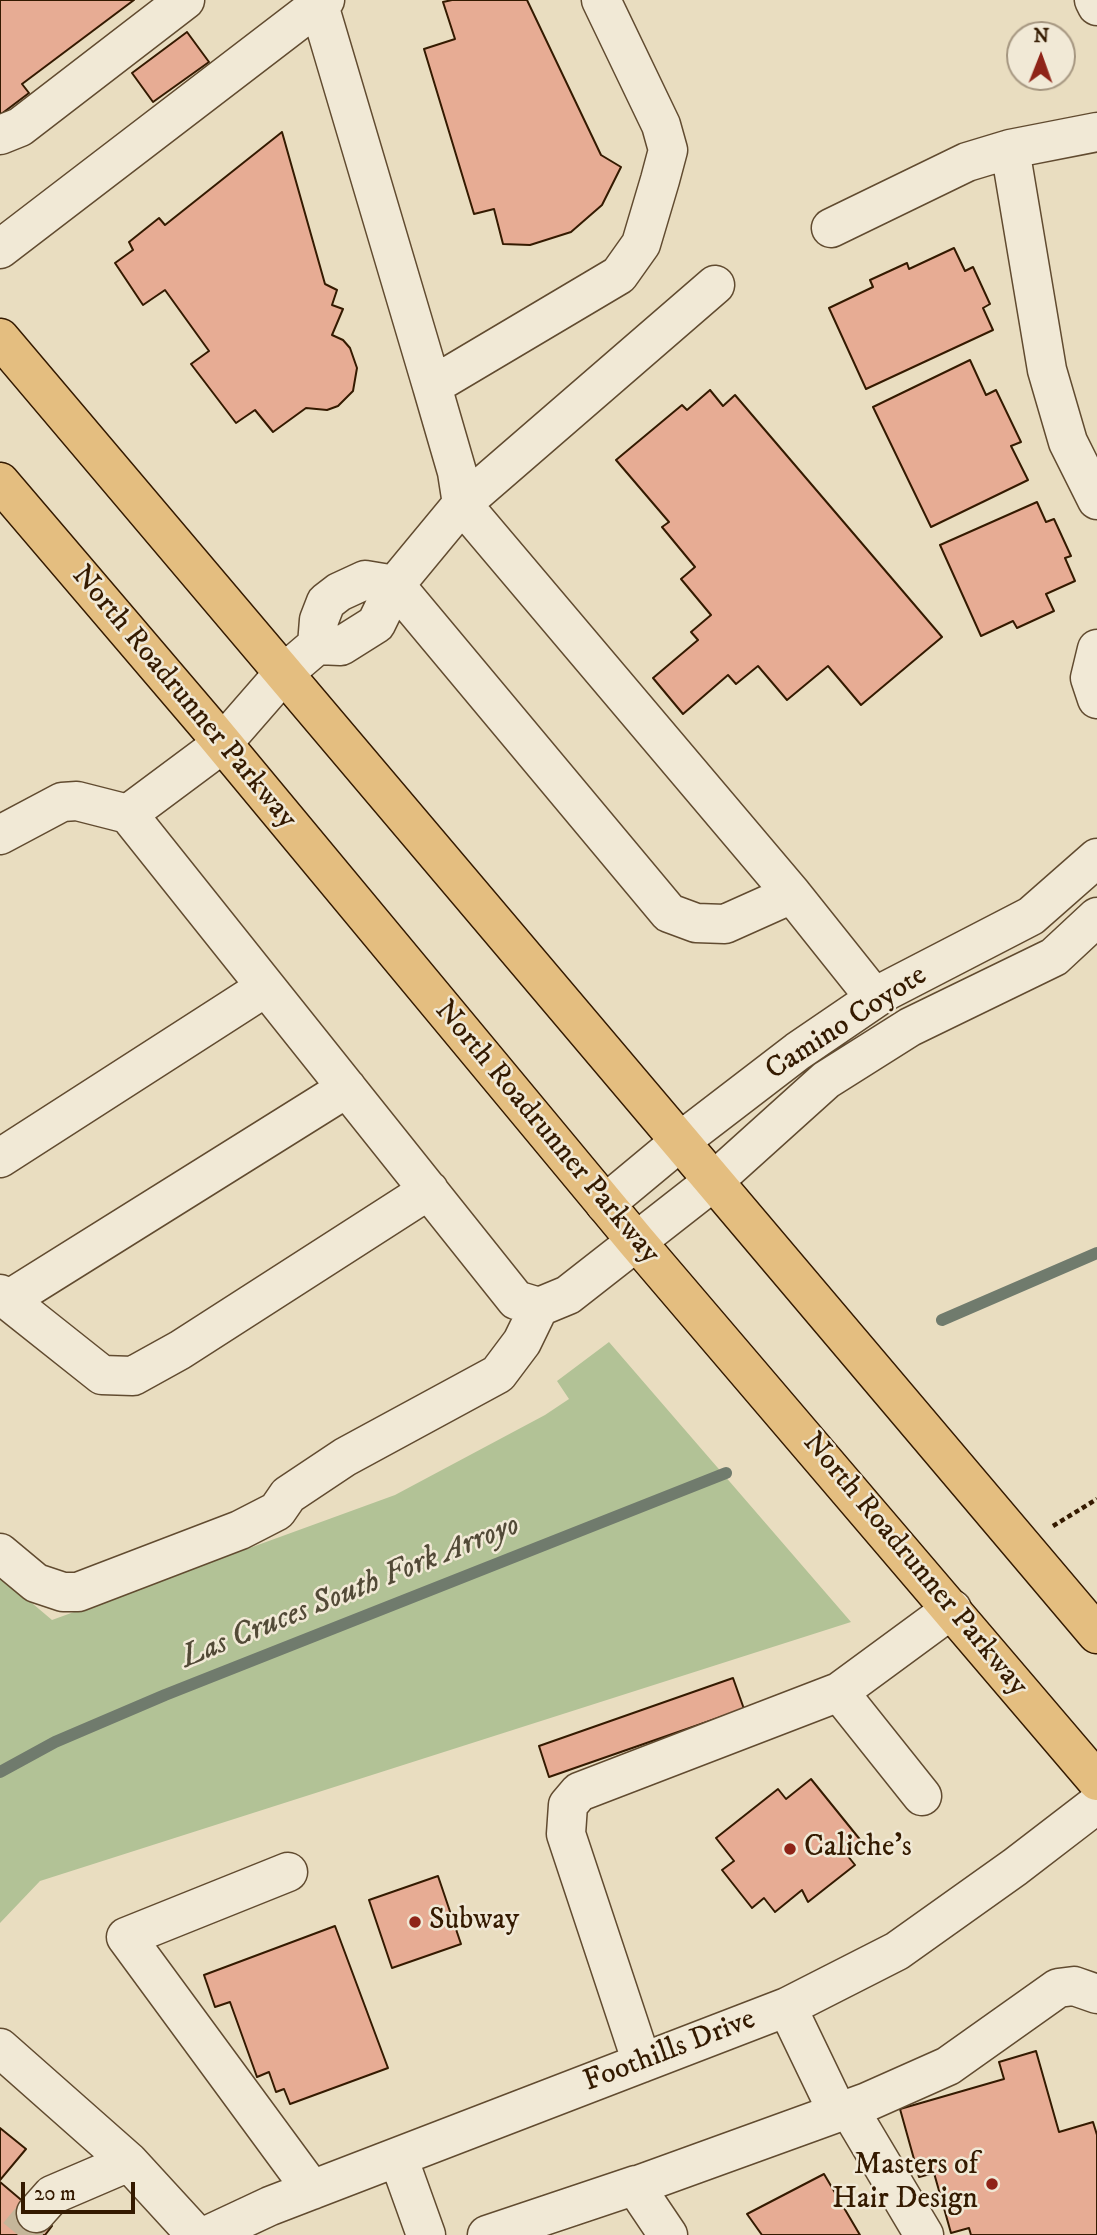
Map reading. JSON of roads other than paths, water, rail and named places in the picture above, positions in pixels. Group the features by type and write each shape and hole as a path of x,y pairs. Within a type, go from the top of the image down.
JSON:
{"main road":[{"path":"0,338 715,1180 1019,1546 1097,1634"},
{"name":"North Roadrunner Parkway","path":"0,482 636,1241 1097,1781"}],"street":[{"path":"0,135 20,127 186,0"},
{"path":"432,386 619,275 641,243 668,150 661,125 601,0"},
{"path":"1094,0 1097,6"},
{"path":"0,249 322,2 457,472 462,504 792,894 875,998"},
{"path":"831,228 967,162 1010,149 1097,132"},
{"path":"1010,149 1047,370 1068,442 1097,500"},
{"path":"128,814 222,744 283,674 317,645 341,646 376,624 395,585 462,504 715,285"},
{"path":"395,585 669,913 696,923 724,924 792,894"},
{"path":"1097,649 1090,678 1097,699"},
{"path":"0,1553 36,1583 63,1592 78,1592 240,1530 277,1511 288,1495 345,1457 498,1374 523,1342 539,1307 516,1300 128,814 77,802 62,802 10,825"},
{"name":"Camino Coyote","path":"605,1204 681,1140 798,1051 875,998 1031,916 1097,858"},
{"name":"Camino Coyote","path":"539,1307 568,1296 715,1180 826,1080 909,1027 1054,957 1097,917"},
{"path":"0,1158 266,987"},
{"path":"347,1088 4,1297 102,1376 133,1376 180,1350 429,1190"},
{"path":"642,2063 566,1834 568,1805 579,1792 839,1692 951,1609"},
{"path":"839,1692 922,1796"},
{"name":"Foothills Drive","path":"208,2235 312,2190 787,2007 897,1951 1015,1867 1097,1804"},
{"path":"288,1872 126,1937 312,2190"},
{"path":"486,2235 844,2111 948,2066 1058,1989 1074,1986 1097,1994"},
{"path":"787,2007 844,2111 924,2235"},
{"path":"0,2048 129,2162 196,2235"},
{"path":"398,2157 426,2235"},
{"path":"36,2213 52,2195 129,2162"},
{"path":"636,2185 659,2225 668,2235"}],"waterway":[{"name":"Las Cruces South Fork Arroyo","path":"942,1320 1097,1253"},
{"name":"Las Cruces South Fork Arroyo","path":"0,1772 55,1742 165,1695 726,1473"}],"tunnel":[{"path":"18,2235 36,2213"}],"place":[{"name":"Caliche's","path":"790,1849"},
{"name":"Subway","path":"415,1922"},
{"name":"Masters of Hair Design","path":"992,2184"}]}
